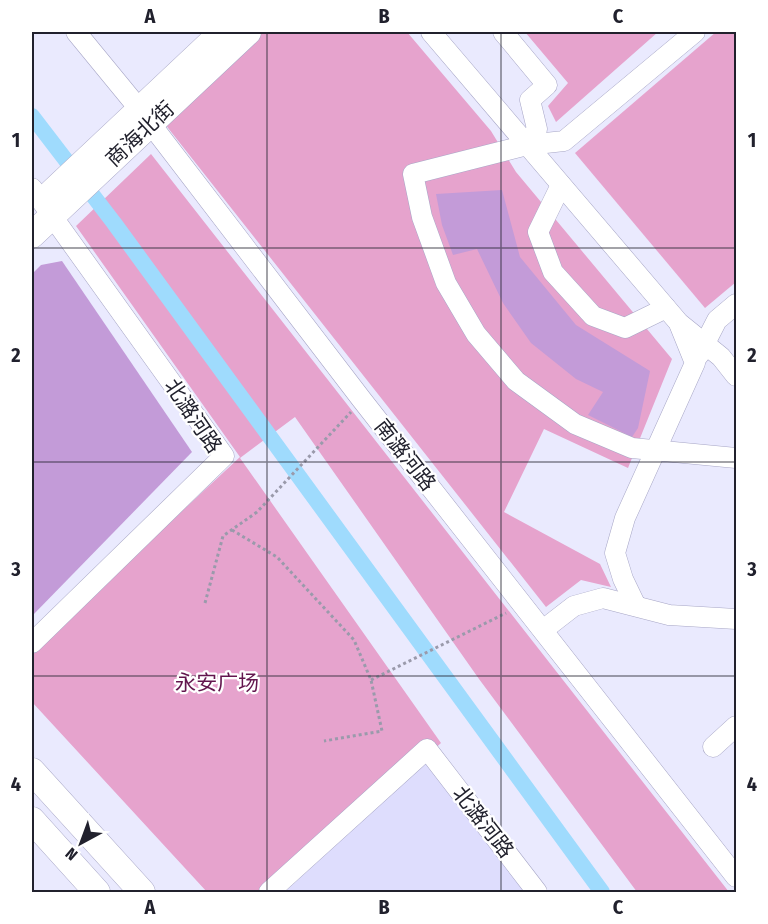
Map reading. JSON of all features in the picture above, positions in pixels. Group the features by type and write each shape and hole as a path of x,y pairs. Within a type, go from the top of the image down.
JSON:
{"main road":[{"path":"32,236 44,204 106,154 145,118 223,32"},
{"name":"商海北街","path":"145,118 248,32"},
{"path":"32,771 142,892"},
{"path":"32,820 97,892"}],"street":[{"name":"南潞河路","path":"76,32 736,877"},
{"path":"431,32 673,316 705,344 729,357 736,376"},
{"path":"503,32 547,85 530,100 537,129 527,145"},
{"path":"695,32 564,141 527,145 413,174 422,217 446,283 476,334 516,381 575,424 632,448 736,458"},
{"path":"561,185 538,232 553,272 593,316 625,328 673,316"},
{"name":"北潞河路","path":"32,643 224,456 44,204"},
{"path":"636,606 623,579 615,553 625,518 695,363 717,320 736,304"},
{"path":"673,316 695,363"},
{"path":"543,630 574,606 603,598 669,615 736,619"},
{"path":"713,747 736,726"},
{"name":"北潞河路","path":"269,892 427,749 537,892"}],"path":[{"path":"205,603 223,536 257,512 363,400"},
{"path":"232,530 277,558 354,640 371,680 382,731 324,741"},
{"path":"371,680 523,605"}],"shaded area":[{"path":"427,761 534,892 285,892"}],"green space":[{"path":"245,32 407,32 491,131 516,172 672,359 628,468 544,429 504,512 600,564 611,587 581,580 546,607 157,114"},
{"path":"525,32 658,32 556,122 548,106 568,83"},
{"path":"716,32 736,32 736,282 705,308 575,153"},
{"name":"永安广场","path":"151,154 729,892 637,892 479,679 295,417 240,458 441,743 276,892 207,892 32,702 32,651 240,457 76,226"}],"building":[{"path":"502,190 520,257 576,325 650,371 638,428 632,437 588,415 603,392 576,379 531,343 503,303 477,249 453,255 442,225 436,194"},
{"path":"62,261 192,452 32,616 32,274 41,265"}],"waterway":[{"path":"32,116 114,223 602,892"}]}
